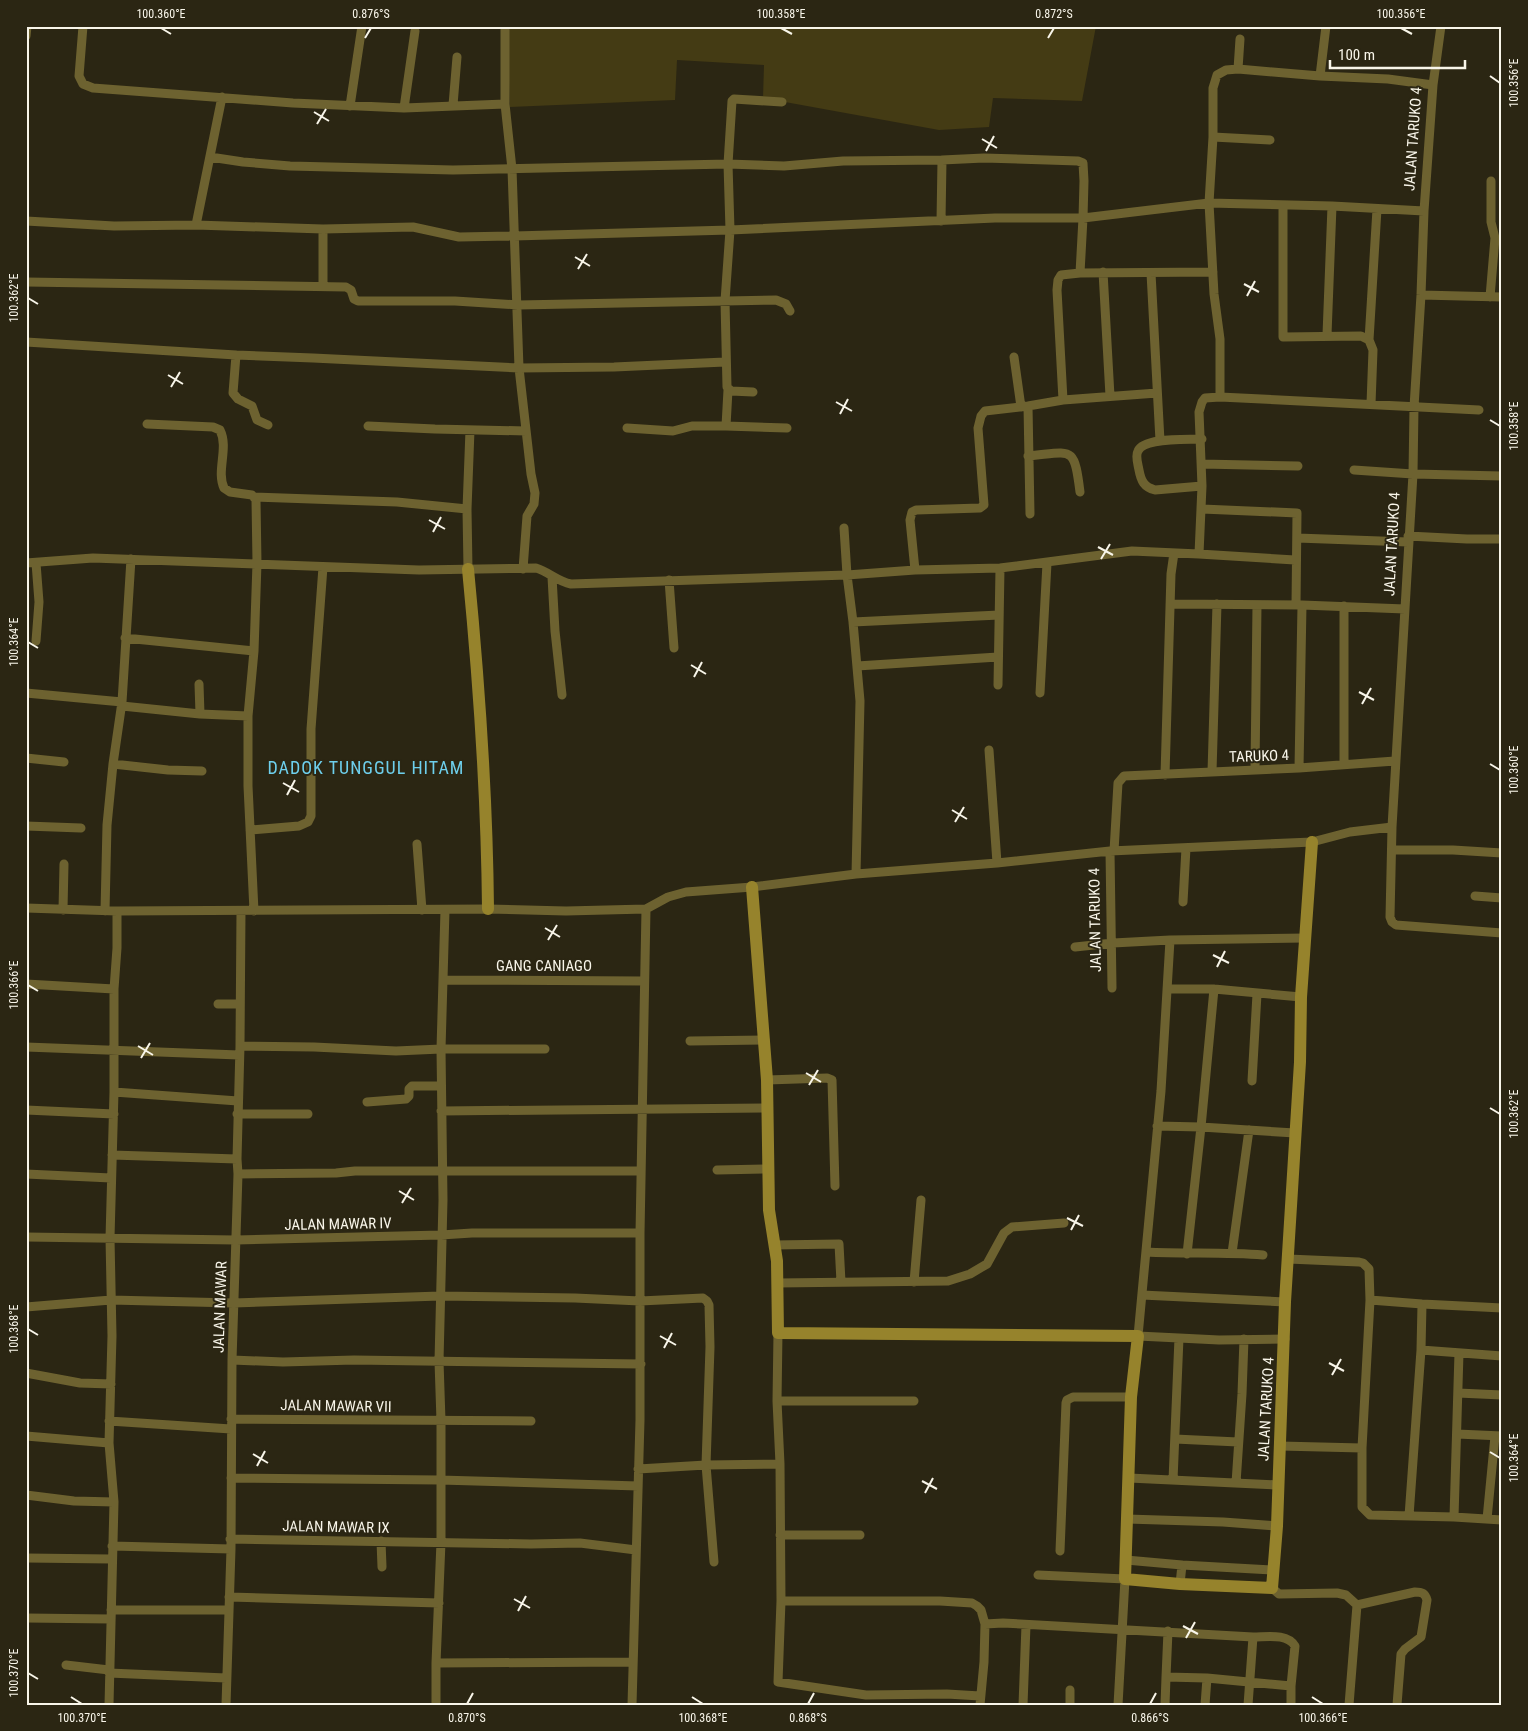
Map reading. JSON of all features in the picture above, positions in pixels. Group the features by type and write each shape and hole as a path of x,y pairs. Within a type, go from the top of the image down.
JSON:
{"street":[{"path":"26,36 27,26"},
{"path":"82,26 79,76 83,84 93,88 350,106 404,108 505,104"},
{"path":"350,106 362,26"},
{"path":"505,26 505,104 512,169 519,368 535,493 534,504 527,516 522,569"},
{"path":"1320,76 1326,26"},
{"name":"JALAN TARUKO 4","path":"1441,26 1433,85 1424,211 1414,407 1413,474 1395,761 1390,917 1394,924 1502,933"},
{"path":"404,108 415,31"},
{"path":"1238,69 1240,39"},
{"path":"453,105 457,57"},
{"path":"1220,397 1220,339 1213,272 1209,203 1213,137 1213,88 1215,78 1221,72 1238,69 1320,76 1388,79 1433,85"},
{"path":"196,225 222,97"},
{"path":"726,426 728,390 725,362 725,301 730,230 728,164 732,104 734,100 782,102"},
{"path":"1213,137 1270,140"},
{"path":"210,157 290,166 454,170 728,164 784,166 843,161 984,158 1078,161 1084,165 1080,272"},
{"path":"941,221 942,160"},
{"path":"1490,297 1498,239 1490,222 1491,181"},
{"path":"26,221 114,226 196,225 323,229 413,226 459,236 514,236 730,230 995,218 1083,218 1209,203 1332,206 1424,211"},
{"path":"1283,205 1283,337 1361,336 1369,340"},
{"path":"1327,335 1332,206"},
{"path":"1371,404 1373,350 1369,340 1377,208"},
{"path":"322,286 323,229"},
{"path":"1063,400 1058,280 1063,274 1080,272 1213,272"},
{"path":"1103,272 1110,396"},
{"path":"1151,272 1160,441"},
{"path":"26,282 348,287 354,299 358,301 454,301 518,305 779,300 786,304 790,311"},
{"path":"1421,295 1502,298"},
{"path":"26,342 236,355 519,368 614,367 725,362"},
{"path":"236,355 233,393 238,399 252,406 257,420 268,425"},
{"path":"1014,357 1024,407 1030,514"},
{"path":"728,390 753,392"},
{"path":"915,570 910,516 916,510 982,507 984,503 978,428 981,416 987,410 1024,407 1063,400 1157,393"},
{"path":"1199,554 1202,509 1200,412 1202,402 1208,397 1479,410"},
{"path":"147,424 220,430 223,439 222,480 224,488 230,492 252,495 254,497 397,502 468,509"},
{"path":"368,426 526,431"},
{"path":"627,428 673,430 692,426 787,428"},
{"path":"470,430 468,569 487,840 488,909"},
{"path":"1202,439 1148,442 1143,444 1137,452 1141,479 1146,486 1155,490 1202,486"},
{"path":"1028,456 1065,453 1072,456 1076,465 1080,492"},
{"path":"1202,464 1298,466"},
{"path":"1354,470 1413,474 1502,476"},
{"path":"254,497 257,506 257,563 254,651 248,716 250,830 254,911"},
{"path":"1202,509 1298,513 1296,560 1299,605 1299,768"},
{"path":"844,528 857,666 860,723 856,874"},
{"path":"1297,538 1502,539"},
{"path":"26,563 70,558 419,570 522,569 541,570 564,583 571,584 1000,568 1132,552 1296,560"},
{"path":"1165,775 1170,574 1174,553"},
{"path":"105,911 106,826 122,704 131,559"},
{"path":"36,563 39,602 36,641"},
{"path":"1040,693 1047,563"},
{"path":"250,830 299,826 308,822 311,816 311,729 323,567"},
{"path":"998,685 1000,568"},
{"path":"552,576 555,631 562,695"},
{"path":"669,580 674,648"},
{"path":"1170,604 1299,605 1405,609"},
{"path":"1212,772 1213,686 1217,604"},
{"path":"1255,769 1258,605"},
{"path":"1344,606 1344,764"},
{"path":"853,622 999,615"},
{"path":"125,638 254,651"},
{"path":"857,666 998,658"},
{"path":"199,684 200,714"},
{"path":"26,693 200,714 248,716"},
{"path":"989,750 998,863"},
{"path":"26,758 64,762"},
{"name":"TARUKO 4","path":"1124,776 1299,768 1395,761"},
{"path":"113,764 168,770 202,771"},
{"name":"JALAN TARUKO 4","path":"1112,988 1112,851 1118,783 1124,776"},
{"path":"26,826 82,828"},
{"path":"26,908 105,911 488,909 566,911 646,909 668,896 686,892 752,887 856,874 998,863 1112,851 1312,842 1350,832 1392,828"},
{"name":"JALAN TARUKO 4","path":"1272,1588 1277,1526 1285,1302 1300,1062 1301,997 1312,842"},
{"path":"417,844 422,910"},
{"path":"1183,902 1186,848"},
{"path":"1392,850 1453,850 1502,853"},
{"path":"63,910 64,864"},
{"path":"752,887 765,1040 769,1210 777,1284 781,1601 778,1681 779,1683 866,1695 947,1694 980,1701 985,1624 981,1610 972,1603 901,1600 781,1601"},
{"path":"1475,896 1502,898"},
{"path":"632,1705 641,1364 640,1232 646,909"},
{"path":"436,1705 441,1542 439,1361 442,1172 441,1086 445,910"},
{"path":"108,1705 114,1502 109,1421 112,1336 110,1238 117,911"},
{"name":"JALAN MAWAR","path":"226,1705 231,1550 232,1360 238,1174 236,1159 240,1051 240,911"},
{"path":"1075,947 1170,940 1305,938"},
{"path":"1118,1705 1126,1560 1131,1397 1161,1090 1170,940"},
{"name":"GANG CANIAGO","path":"444,980 644,981"},
{"path":"26,984 114,988"},
{"path":"1167,989 1214,989 1301,997"},
{"path":"1187,1254 1214,989"},
{"path":"1252,1081 1258,994"},
{"path":"218,1004 240,1004"},
{"path":"690,1041 765,1040"},
{"path":"26,1047 115,1051 240,1051 314,1047 396,1051 545,1048"},
{"path":"767,1080 827,1078 832,1080 836,1186"},
{"path":"367,1102 406,1100 409,1088 411,1087 441,1086"},
{"path":"114,1092 238,1101"},
{"path":"442,1111 767,1108"},
{"path":"26,1110 114,1114"},
{"path":"238,1114 308,1114"},
{"path":"1157,1126 1295,1133"},
{"path":"1232,1253 1248,1130"},
{"path":"112,1155 236,1159"},
{"path":"718,1170 768,1170"},
{"path":"238,1174 326,1174 355,1171 642,1171"},
{"path":"26,1174 111,1178"},
{"path":"914,1282 921,1200"},
{"path":"777,1284 948,1281 978,1270 986,1264 1004,1233 1012,1227 1064,1223"},
{"name":"JALAN MAWAR IV","path":"26,1237 236,1240 472,1233 640,1232"},
{"path":"774,1245 839,1244 841,1282"},
{"path":"1146,1252 1262,1255"},
{"path":"1288,1260 1363,1263 1369,1269 1370,1300 1362,1448 1362,1507 1364,1511 1370,1515 1502,1520"},
{"path":"1142,1295 1285,1302"},
{"path":"26,1307 111,1300 234,1303 440,1296 640,1301 673,1301 700,1298 707,1301 709,1305 710,1346 706,1465 714,1562"},
{"path":"1370,1300 1502,1308"},
{"path":"1409,1516 1422,1350 1422,1304"},
{"path":"778,1333 1138,1336 1219,1340 1285,1339"},
{"path":"1173,1480 1179,1338"},
{"path":"1236,1482 1244,1339"},
{"path":"1422,1350 1502,1356"},
{"path":"1454,1517 1459,1353"},
{"path":"232,1360 641,1364"},
{"path":"26,1373 80,1383 111,1384"},
{"path":"1458,1393 1502,1395"},
{"path":"1060,1551 1067,1400 1073,1397 1131,1397"},
{"path":"777,1401 914,1401"},
{"name":"JALAN MAWAR VII","path":"232,1419 531,1421"},
{"path":"109,1421 231,1429"},
{"path":"1458,1434 1498,1436 1491,1476 1487,1519"},
{"path":"26,1436 109,1443"},
{"path":"1175,1439 1238,1442"},
{"path":"1280,1446 1362,1448"},
{"path":"638,1469 706,1465 780,1464"},
{"path":"1491,1476 1502,1477"},
{"path":"231,1478 440,1480 638,1486"},
{"path":"1129,1478 1278,1485"},
{"path":"26,1495 74,1501 114,1502"},
{"path":"1127,1519 1277,1526"},
{"path":"780,1535 860,1535"},
{"name":"JALAN MAWAR IX","path":"230,1540 580,1543 636,1550"},
{"path":"381,1541 382,1567"},
{"path":"112,1546 231,1550"},
{"path":"26,1558 111,1560"},
{"path":"1126,1560 1274,1570"},
{"path":"1180,1584 1182,1565"},
{"path":"1038,1575 1272,1588 1279,1594 1338,1592 1346,1595 1356,1605 1349,1705"},
{"path":"1356,1605 1415,1592 1426,1596 1421,1637 1404,1649 1402,1654 1398,1705"},
{"path":"229,1597 439,1603"},
{"path":"26,1618 229,1610"},
{"path":"985,1624 1004,1623 1282,1637 1292,1641 1295,1646 1291,1705"},
{"path":"1023,1705 1026,1625"},
{"path":"1165,1705 1168,1632"},
{"path":"1248,1705 1253,1637"},
{"path":"436,1663 632,1662"},
{"path":"66,1665 109,1672 226,1678"},
{"path":"1166,1677 1207,1678 1291,1686"},
{"path":"1205,1705 1207,1678"},
{"path":"1070,1690 1070,1705"}],"shaded area":[{"path":"507,26 1096,26 1082,101 993,98 989,127 939,130 763,98 764,65 677,60 675,100 510,107"}],"district":[{"name":"DADOK TUNGGUL HITAM","path":"366,767"}]}
